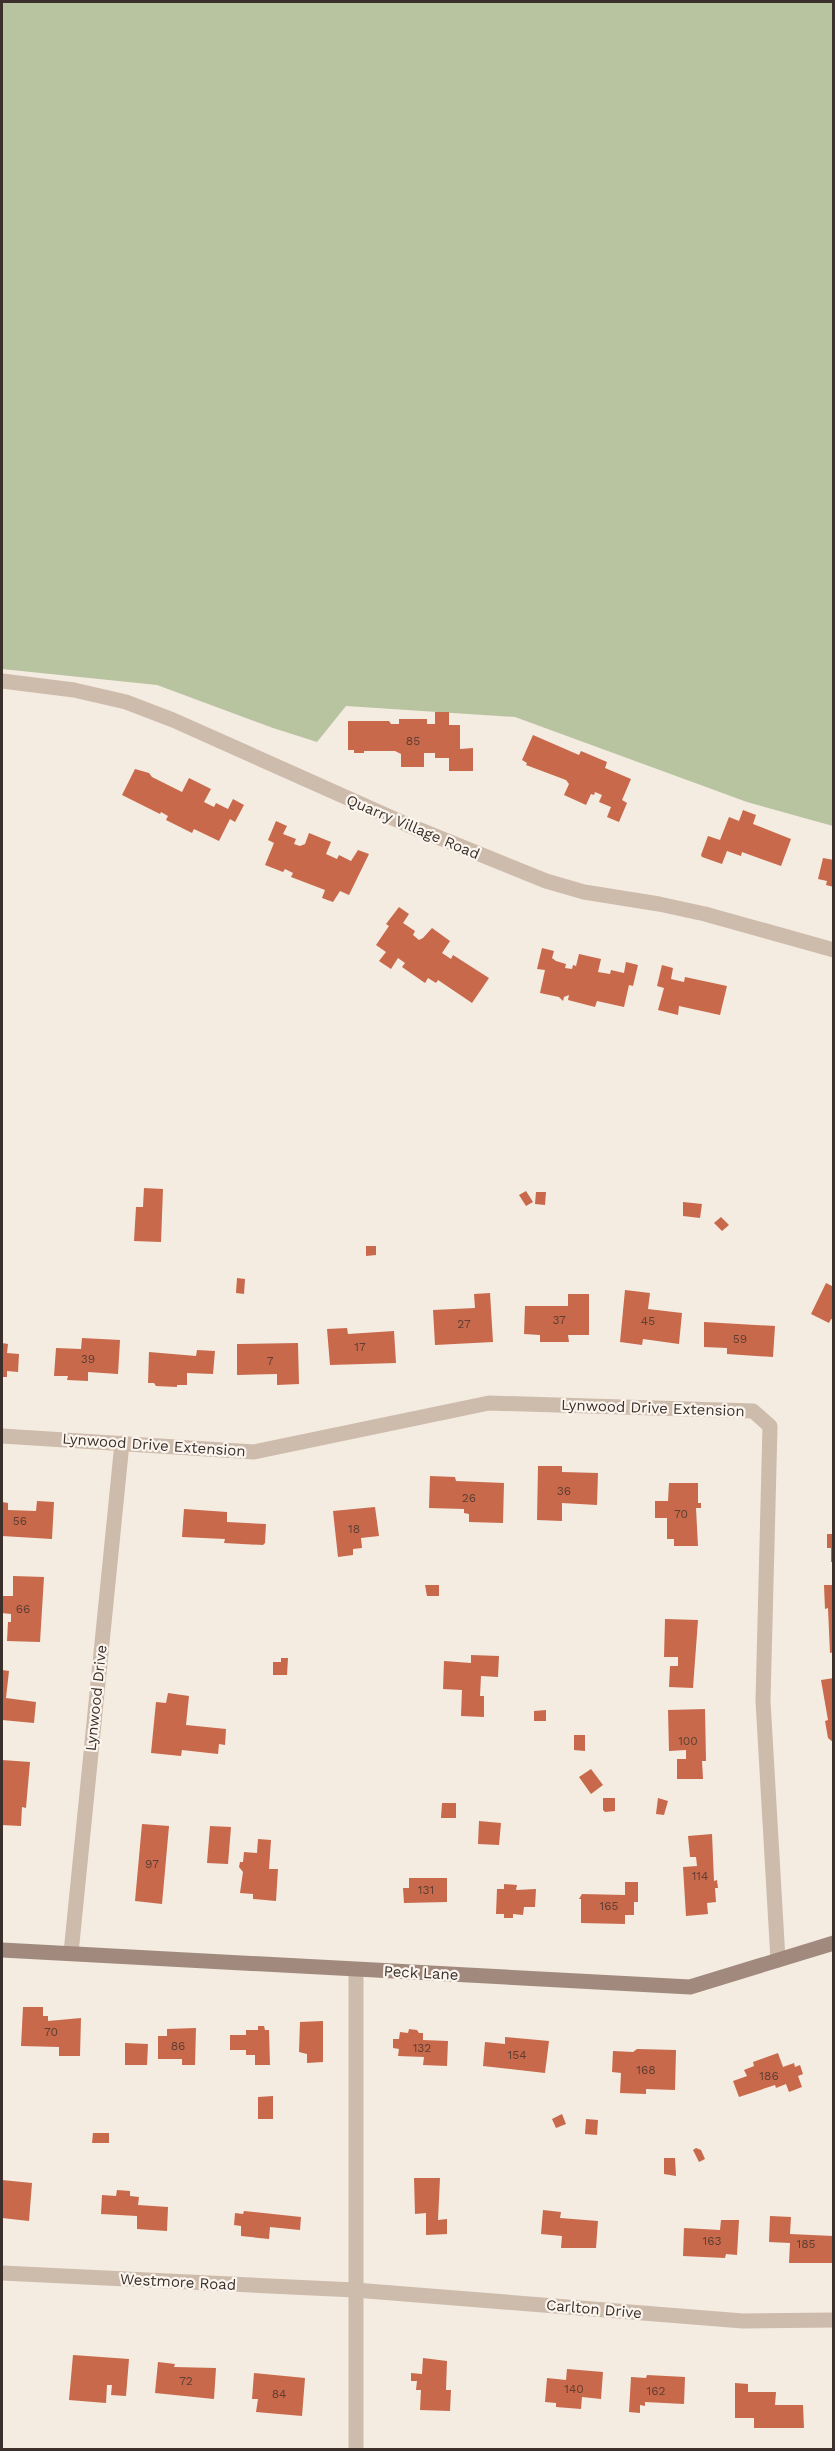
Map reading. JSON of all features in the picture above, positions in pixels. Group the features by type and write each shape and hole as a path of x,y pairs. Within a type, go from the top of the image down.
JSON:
{"street":[{"name":"Quarry Village Road","path":"2,681 74,690 135,706 173,720 418,830 546,882 584,892 705,914 834,950"},
{"name":"Lynwood Drive Extension","path":"2,1436 254,1452 489,1403 753,1411 770,1426 763,1701 778,1960"},
{"name":"Lynwood Drive","path":"71,1953 122,1443"},
{"name":"Peck Lane","path":"2,1950 690,1987 834,1943"},
{"path":"356,1970 356,2450"},
{"name":"Westmore Road","path":"2,2273 355,2290"},
{"name":"Carlton Drive","path":"355,2290 743,2321 834,2320"}],"green space":[{"path":"2,2 833,2 833,826 747,802 515,717 346,706 317,742 157,685 2,669"}],"building":[{"path":"435,712 449,712 449,725 460,725 460,749 473,748 473,771 449,771 449,758 435,758 435,753 424,753 424,767 401,767 401,754 395,751 354,753 354,750 348,750 348,721 389,721 391,724 399,724 399,719 427,719 427,724 435,724"},
{"path":"533,735 579,755 581,751 607,762 605,768 631,779 622,800 627,803 619,822 607,817 611,807 599,802 602,795 595,792 594,795 591,794 586,805 564,795 569,784 566,780 526,765 527,763 522,760"},
{"path":"135,769 149,773 152,777 182,792 189,778 211,789 204,802 214,807 216,803 228,809 233,799 244,805 235,822 230,819 219,841 194,829 192,833 166,820 168,816 161,812 160,814 122,795"},
{"path":"743,810 756,815 753,824 791,839 781,866 742,852 741,856 727,851 722,864 702,857 708,836 720,840 729,817 739,821"},
{"path":"276,821 287,826 283,834 296,839 294,844 300,846 305,844 309,833 331,842 326,854 337,859 339,855 351,861 358,850 369,854 349,895 340,891 333,902 322,898 325,890 291,877 293,873 285,869 283,872 265,865 274,843 268,840"},
{"path":"823,858 834,860 834,887 826,885 827,881 818,879"},
{"path":"399,907 409,914 403,923 415,931 413,935 419,940 432,928 450,941 442,953 451,959 453,955 489,978 472,1003 438,980 436,983 428,978 425,983 402,967 405,963 398,958 391,969 379,961 386,952 376,945 389,926 386,924"},
{"path":"542,948 554,951 552,958 566,964 565,968 572,969 573,965 576,966 579,954 601,959 598,972 610,974 611,970 624,973 626,962 638,965 633,986 629,985 624,1007 597,1001 595,1007 568,1000 569,995 564,997 563,1001 559,997 540,993 545,970 537,969"},
{"path":"662,965 673,968 671,979 684,982 685,977 727,986 720,1015 679,1006 678,1015 658,1010 664,988 657,986"},
{"path":"144,1188 163,1189 161,1242 134,1241 136,1207 143,1207"},
{"path":"526,1191 533,1202 526,1206 519,1195"},
{"path":"536,1192 546,1192 545,1205 535,1204"},
{"path":"683,1202 702,1204 700,1218 683,1216"},
{"path":"721,1217 729,1225 722,1231 714,1223"},
{"path":"366,1246 376,1246 376,1255 366,1256"},
{"path":"237,1278 245,1279 244,1294 236,1293"},
{"path":"826,1283 834,1287 834,1320 831,1319 829,1323 811,1314"},
{"path":"625,1290 650,1293 648,1309 682,1313 679,1344 643,1339 642,1345 620,1342"},
{"path":"490,1293 493,1342 435,1345 433,1310 475,1308 474,1294"},
{"path":"568,1294 589,1294 589,1335 568,1335 569,1342 540,1342 540,1335 524,1334 525,1306 568,1306"},
{"path":"704,1322 775,1326 773,1357 727,1354 727,1348 704,1347"},
{"path":"347,1328 348,1334 394,1331 396,1363 330,1365 327,1329"},
{"path":"82,1338 120,1340 118,1374 88,1372 88,1381 67,1380 68,1376 54,1376 56,1348 81,1349"},
{"path":"2,1343 8,1344 7,1353 19,1354 18,1372 7,1371 7,1377 2,1377"},
{"path":"298,1343 299,1384 277,1385 277,1374 237,1375 237,1344"},
{"path":"197,1350 215,1351 213,1374 187,1373 187,1385 177,1385 177,1387 156,1386 154,1383 148,1383 149,1352 196,1356"},
{"path":"538,1466 562,1466 562,1472 598,1473 597,1505 562,1503 562,1521 537,1520"},
{"path":"430,1476 455,1477 456,1481 504,1483 503,1523 469,1522 469,1514 464,1513 464,1509 429,1508"},
{"path":"669,1483 698,1483 698,1503 701,1503 701,1508 696,1508 698,1546 674,1546 674,1539 667,1539 667,1518 655,1518 655,1501 668,1501"},
{"path":"37,1501 54,1502 52,1539 2,1536 2,1502 8,1503 8,1510 36,1511"},
{"path":"375,1507 379,1536 361,1538 362,1548 353,1549 353,1555 338,1557 333,1511"},
{"path":"184,1509 227,1512 227,1522 266,1524 265,1543 263,1545 224,1543 225,1539 182,1537"},
{"path":"827,1534 834,1534 834,1562 831,1562 831,1548 827,1548"},
{"path":"13,1576 44,1577 40,1642 7,1641 11,1614 2,1613 2,1596 13,1596"},
{"path":"425,1585 439,1585 439,1596 427,1596"},
{"path":"824,1585 834,1585 834,1652 830,1653 828,1608 825,1609"},
{"path":"665,1619 698,1620 693,1688 669,1687 670,1666 678,1666 678,1657 664,1657"},
{"path":"471,1655 499,1656 498,1677 481,1676 480,1696 484,1696 484,1717 461,1716 462,1690 443,1689 444,1661 471,1663"},
{"path":"281,1658 288,1658 287,1675 273,1675 273,1662 281,1662"},
{"path":"2,1670 9,1671 6,1698 36,1702 34,1723 2,1720"},
{"path":"834,1678 834,1743 828,1738 825,1721 828,1720 821,1680"},
{"path":"168,1693 189,1696 186,1725 226,1729 225,1745 219,1744 218,1754 182,1750 181,1756 151,1753 156,1702 166,1703"},
{"path":"705,1709 706,1761 702,1761 703,1779 677,1779 677,1759 686,1759 686,1750 669,1751 668,1710"},
{"path":"546,1710 546,1721 534,1721 534,1711"},
{"path":"574,1735 585,1735 585,1751 574,1750"},
{"path":"2,1760 30,1762 26,1808 22,1807 21,1826 2,1825"},
{"path":"591,1769 603,1785 591,1794 579,1777"},
{"path":"603,1798 615,1798 615,1811 605,1812 603,1810"},
{"path":"658,1798 668,1801 664,1815 656,1814"},
{"path":"442,1803 456,1803 456,1818 441,1818"},
{"path":"479,1821 501,1823 499,1845 478,1844"},
{"path":"142,1824 169,1826 162,1904 135,1901"},
{"path":"210,1826 231,1827 228,1864 207,1863"},
{"path":"712,1834 714,1881 717,1880 718,1888 715,1888 716,1902 707,1903 708,1914 686,1916 683,1867 697,1866 696,1857 690,1857 688,1836"},
{"path":"258,1839 271,1840 269,1869 278,1869 276,1901 253,1899 253,1894 240,1893 243,1872 239,1867 240,1862 243,1862 244,1852 257,1853"},
{"path":"409,1878 447,1878 447,1902 404,1903 403,1888 409,1888"},
{"path":"625,1882 638,1882 638,1902 634,1902 634,1915 625,1915 625,1924 581,1923 581,1899 579,1899 582,1894 625,1895"},
{"path":"504,1884 517,1885 516,1890 536,1889 535,1907 524,1907 523,1915 513,1914 513,1918 504,1918 504,1914 496,1914 497,1889 504,1889"},
{"path":"23,2007 43,2007 43,2016 48,2016 48,2021 81,2018 80,2056 59,2056 59,2047 21,2046"},
{"path":"323,2021 323,2062 307,2063 307,2054 299,2052 300,2022"},
{"path":"258,2026 264,2026 265,2030 269,2030 270,2065 255,2065 255,2055 246,2055 246,2050 230,2050 230,2035 246,2035 246,2030 258,2030"},
{"path":"196,2028 195,2065 182,2065 182,2059 158,2059 158,2036 167,2036 167,2029"},
{"path":"409,2029 423,2033 423,2040 448,2041 447,2066 423,2065 424,2057 398,2056 399,2049 393,2048 393,2039 399,2039 400,2032 408,2033"},
{"path":"505,2037 549,2041 545,2073 483,2066 485,2042 505,2044"},
{"path":"125,2043 148,2044 147,2065 125,2065"},
{"path":"637,2049 676,2050 675,2090 646,2089 646,2094 620,2093 621,2073 612,2072 613,2051 633,2052"},
{"path":"778,2053 783,2067 794,2063 795,2067 800,2065 803,2074 798,2076 802,2087 789,2092 786,2084 776,2088 775,2085 739,2097 733,2081 747,2076 744,2070 754,2066 753,2062"},
{"path":"273,2096 273,2119 258,2119 258,2097"},
{"path":"562,2114 566,2124 556,2128 552,2119"},
{"path":"586,2119 598,2120 597,2135 585,2134"},
{"path":"93,2133 109,2133 109,2143 92,2143"},
{"path":"696,2148 701,2150 705,2159 699,2162 693,2150"},
{"path":"664,2158 675,2158 676,2176 664,2174"},
{"path":"414,2178 440,2178 438,2220 447,2219 447,2234 426,2235 426,2213 415,2214"},
{"path":"2,2180 32,2183 29,2221 2,2218"},
{"path":"117,2190 130,2191 130,2196 139,2197 138,2205 168,2207 167,2231 137,2229 137,2216 101,2214 102,2195 116,2196"},
{"path":"543,2210 561,2212 560,2218 598,2221 596,2248 561,2248 562,2236 541,2234"},
{"path":"244,2211 301,2217 300,2230 270,2227 269,2239 241,2236 241,2226 234,2225 235,2213 243,2214"},
{"path":"770,2216 791,2217 790,2234 833,2236 834,2263 789,2263 790,2243 769,2242"},
{"path":"721,2220 739,2220 737,2255 726,2254 725,2258 683,2256 684,2228 720,2230"},
{"path":"73,2355 129,2359 126,2396 111,2395 112,2385 107,2385 106,2403 69,2400"},
{"path":"423,2358 447,2361 446,2390 451,2390 450,2411 420,2410 421,2390 416,2390 417,2381 411,2381 411,2373 422,2374"},
{"path":"158,2362 175,2364 174,2367 216,2368 214,2399 155,2393"},
{"path":"567,2369 603,2372 601,2399 582,2397 581,2409 556,2407 556,2403 545,2402 547,2378 566,2380"},
{"path":"254,2373 305,2378 302,2416 256,2412 258,2399 252,2399"},
{"path":"647,2375 685,2377 684,2404 645,2402 645,2406 640,2405 640,2413 629,2412 631,2377 646,2378"},
{"path":"735,2383 748,2384 748,2392 776,2392 775,2405 803,2405 804,2428 754,2428 754,2418 735,2418"}]}
